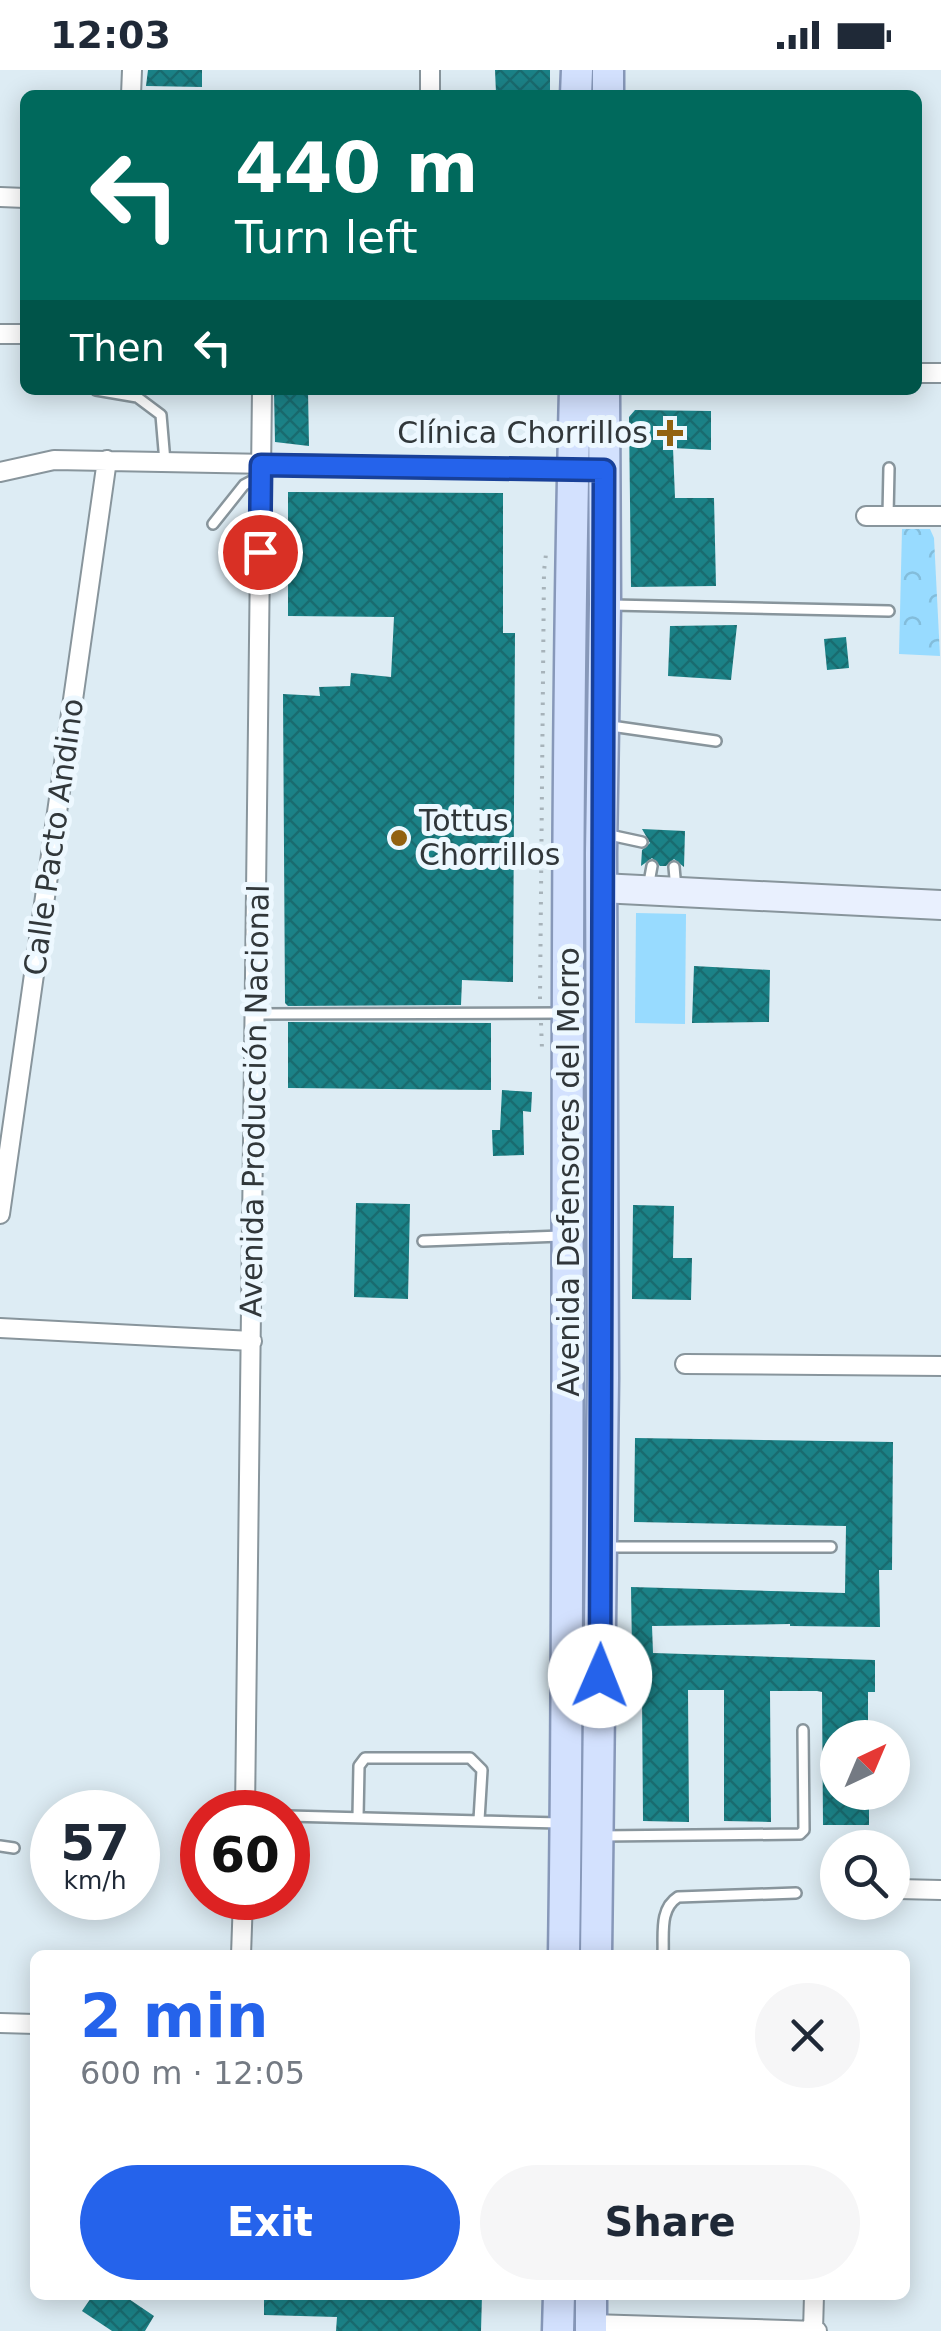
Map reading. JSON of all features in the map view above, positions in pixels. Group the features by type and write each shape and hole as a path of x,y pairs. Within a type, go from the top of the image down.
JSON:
{"main road":[{"name":"Avenida Defensores del Morro","path":"576,395 605,604 601,834 602,1547 596,1950"},
{"name":"Avenida Defensores del Morro","path":"564,1950 570,1013 589,470 603,395"},
{"path":"568,1677 600,1676"},
{"path":"558,2300 558,2331"}],"street":[{"name":"Avenida Producción Nacional","path":"245,1790 262,395"},
{"path":"0,472 54,460 165,462 261,470 589,470"},
{"name":"Calle Pacto Andino","path":"0,1214 108,460"},
{"path":"866,516 941,516"},
{"path":"601,888 649,878 675,879 941,904"},
{"path":"0,1328 252,1341"},
{"path":"685,1364 941,1366"},
{"path":"910,1889 941,1890"},
{"path":"241,1950 242,1920"},
{"path":"0,2024 30,2024"},
{"path":"591,2317 815,2331 814,2300"}],"lane":[{"path":"121,395 136,398 162,415 165,462"},
{"path":"888,468 888,516"},
{"path":"213,524 261,470"},
{"path":"605,604 889,611"},
{"path":"603,725 716,741"},
{"path":"601,834 642,842"},
{"path":"256,1014 570,1013"},
{"path":"423,1240 569,1236"},
{"path":"602,1547 831,1547"},
{"path":"598,1836 800,1834 804,1830 803,1730"},
{"path":"358,1817 359,1766 365,1758 470,1758 482,1770 479,1820"},
{"path":"310,1816 566,1824"},
{"path":"0,1846 14,1848"},
{"path":"663,1950 664,1913 668,1903 678,1897 796,1893"}],"green space":[{"path":"902,529 930,529 934,538 940,656 899,654"},
{"path":"636,913 686,914 685,1024 635,1023"}],"building":[{"path":"148,70 202,70 202,87 146,86"},
{"path":"495,70 550,70 550,90 496,90"},
{"path":"274,395 308,395 309,446 275,442"},
{"path":"635,410 711,411 711,450 673,448 675,498 714,498 716,586 631,587 629,417"},
{"name":"Tottus Chorrillos","path":"288,492 503,493 503,633 515,633 513,982 462,980 461,1005 285,1003 283,694 320,696 319,687 350,686 351,673 391,677 394,617 288,616"},
{"path":"737,625 731,680 668,676 670,626"},
{"path":"846,637 849,668 827,670 824,639"},
{"path":"642,829 685,831 684,867 674,859 660,866 652,858 641,866 642,850 650,843"},
{"path":"694,966 770,970 769,1022 692,1023"},
{"path":"288,1022 491,1023 491,1090 288,1088"},
{"path":"502,1090 532,1092 531,1112 523,1111 524,1155 493,1156 492,1130 500,1130"},
{"path":"356,1203 410,1204 408,1299 354,1297"},
{"path":"633,1205 674,1206 673,1258 692,1258 691,1300 632,1299"},
{"path":"635,1438 893,1442 892,1570 879,1570 880,1627 652,1626 653,1653 875,1660 875,1692 868,1692 868,1720 822,1720 822,1692 770,1691 771,1822 724,1821 724,1690 688,1690 689,1822 643,1821 642,1691 628,1691 631,1587 845,1593 846,1526 634,1522"},
{"path":"823,1810 869,1810 869,1825 823,1825"},
{"path":"90,2300 130,2300 154,2316 145,2331 112,2331 82,2311"},
{"path":"264,2300 482,2300 481,2331 336,2331 337,2317 264,2315"}],"place":[{"name":"Clínica Chorrillos","path":"670,433"},
{"name":"Tottus Chorrillos","path":"399,838"}],"route":[{"path":"260,552 261,465 604,470 604,1378 600,1676"}]}
